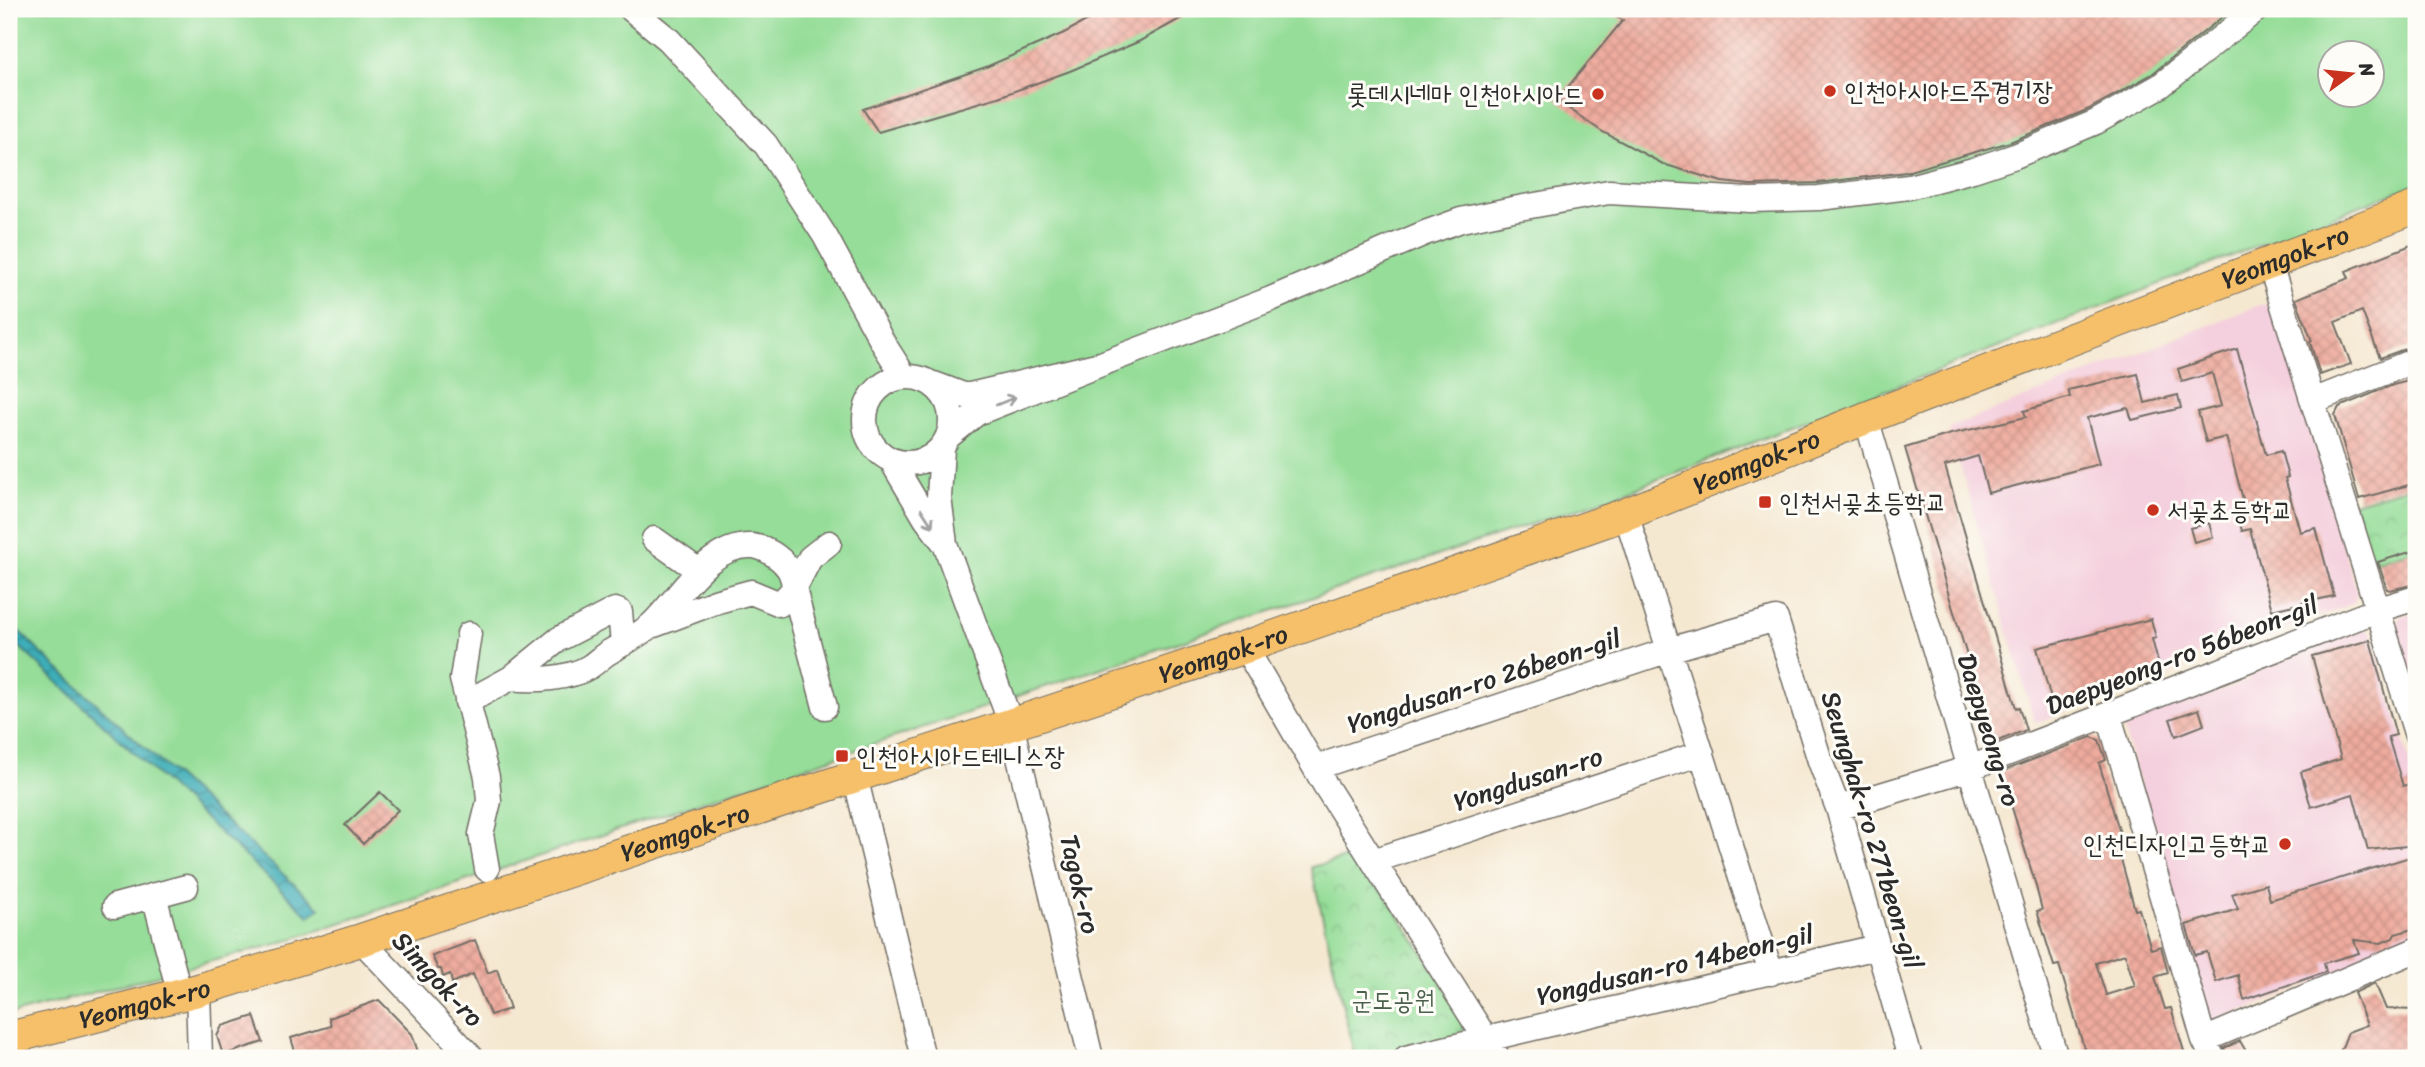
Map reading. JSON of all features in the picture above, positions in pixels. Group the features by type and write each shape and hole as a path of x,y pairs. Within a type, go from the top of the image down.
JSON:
{"main road":[{"name":"Yeomgok-ro","path":"9,1038 189,992 361,940 1245,647 1626,513 2416,207"}],"street":[{"path":"631,9 669,40 766,145 825,236 904,376"},
{"path":"1101,364 966,396 921,377 904,376 891,379 878,387 869,400 865,414 866,429 870,442 891,460 919,462 931,457 977,413 1271,299 1461,220 1609,192 1750,200 1819,198 1909,187 1973,170 2015,156 2096,122 2160,86 2257,9"},
{"path":"2270,264 2416,733"},
{"path":"2313,401 2416,360"},
{"path":"934,384 945,395 951,409 952,423 945,442 939,497 944,544"},
{"name":"Daepyeong-ro","path":"1866,418 2056,1058"},
{"path":"891,460 944,544"},
{"path":"1626,513 1772,974"},
{"path":"654,540 699,571"},
{"path":"511,678 552,678 590,667 599,658 650,626 718,601 751,592 780,604 794,589 810,558 829,543"},
{"name":"Tagok-ro","path":"944,544 1011,724 1091,1058"},
{"path":"650,626 703,566 731,548 742,545 769,551 786,565 792,576 825,707"},
{"name":"Daepyeong-ro 56beon-gil","path":"1838,808 1970,768 2378,610 2416,598"},
{"path":"467,702 511,678 559,639 615,610 620,612 623,644"},
{"name":"Yongdusan-ro 26beon-gil","path":"1317,767 1669,650 1776,619"},
{"name":"Seunghak-ro 271beon-gil","path":"1776,619 1820,761 1838,808 1910,1058"},
{"path":"469,634 462,679 487,777 489,801 481,834 487,869"},
{"path":"1245,647 1373,861 1492,1049"},
{"path":"2109,716 2209,1049 2416,950"},
{"name":"Yongdusan-ro","path":"1373,861 1702,753"},
{"path":"855,776 923,1058"},
{"path":"115,906 186,887"},
{"path":"154,895 189,992 200,1058"},
{"name":"Simgok-ro","path":"361,940 472,1058"},
{"name":"Yongdusan-ro 14beon-gil","path":"1406,1058 1492,1049 1877,947"}],"shaded area":[{"name":"서곶초등학교","path":"2260,305 2275,305 2357,593 2354,603 2212,657 2207,652 2194,656 2182,661 2180,670 2035,723 1949,428"},
{"path":"2416,611 2416,703 2394,628 2401,616"},
{"name":"인천디자인고등학교","path":"2363,629 2371,633 2416,783 2416,942 2216,1021 2208,1018 2178,907 2172,905 2122,722 2207,687 2218,692 2247,681 2250,674"}],"green space":[{"path":"9,9 2416,9 2416,184 1615,496 280,943 9,1015"},
{"path":"2416,485 2416,549 2370,563 2353,503"},
{"name":"군도공원","path":"1359,855 1458,1006 1465,1036 1367,1058 1355,1058 1311,867"}],"water":[{"path":"9,621 320,908 309,916 9,637"}],"building":[{"path":"1108,9 1198,9 1140,41 1070,71 998,97 878,132 863,109 986,67 1064,33"},
{"name":"인천아시아드주경기장","path":"1599,9 2232,9 2152,74 2089,109 2010,142 1906,172 1818,183 1750,185 1722,182 1663,164 1601,131 1557,100 1623,20"},
{"path":"2416,243 2416,345 2380,358 2362,311 2335,322 2351,364 2320,375 2310,342 2312,341 2296,299 2349,278 2346,271"},
{"path":"2237,349 2266,455 2281,451 2288,477 2285,478 2300,532 2316,528 2334,596 2272,610 2250,529 2242,531 2237,513 2246,510 2226,437 2206,442 2198,412 2221,406 2212,373 2182,382 2178,369"},
{"path":"2138,374 2145,403 2178,395 2181,408 2132,420 2128,408 2087,418 2099,464 1988,493 1978,456 1945,466 2016,708 2019,707 2026,730 1993,743 1905,448 1951,434 2026,417 2024,411 2070,397 2068,390"},
{"path":"2416,379 2416,483 2359,499 2335,415 2339,407 2393,385"},
{"path":"2209,523 2213,537 2194,542 2190,528"},
{"path":"2416,550 2416,584 2387,589 2378,562"},
{"path":"2151,619 2156,638 2152,639 2161,674 2053,706 2037,648"},
{"path":"2370,640 2396,735 2388,737 2403,786 2416,782 2416,845 2368,850 2353,794 2311,807 2301,772 2341,759 2312,656"},
{"path":"2199,709 2204,725 2176,736 2170,719"},
{"path":"2091,737 2099,740 2106,760 2099,763 2125,850 2119,852 2135,910 2139,909 2151,949 2161,946 2168,973 2155,977 2165,1009 2171,1008 2186,1058 2087,1058 2059,965 2054,966 2037,911 2042,910 2034,879 2001,772","holes":["2125,954 2135,986 2106,995 2096,963"]},
{"path":"380,792 398,810 363,844 345,825"},
{"path":"2416,855 2416,928 2395,934 2393,938 2381,943 2354,940 2359,953 2324,963 2326,972 2244,1000 2238,975 2216,982 2207,952 2195,955 2186,925 2238,909 2232,894 2266,884 2270,900"},
{"path":"475,940 488,973 497,969 510,1009 490,1015 473,974 452,983 450,974 443,977 441,969 438,969 432,956"},
{"path":"2375,983 2386,1009 2416,1010 2416,1058 2338,1058 2348,1032 2367,1025 2354,993"},
{"path":"379,1000 412,1034 420,1058 297,1058 291,1038 331,1026 329,1018"},
{"path":"254,1016 263,1042 223,1055 217,1036 222,1026"},
{"path":"2240,1041 2250,1058 2228,1058 2224,1048"}],"place":[{"name":"인천아시아드주경기장","path":"1830,91"},
{"name":"롯데시네마 인천아시아드","path":"1598,94"},
{"name":"인천서곶초등학교","path":"1765,502"},
{"name":"서곶초등학교","path":"2153,510"},
{"name":"인천아시아드테니스장","path":"842,756"},
{"name":"인천디자인고등학교","path":"2285,844"}]}
